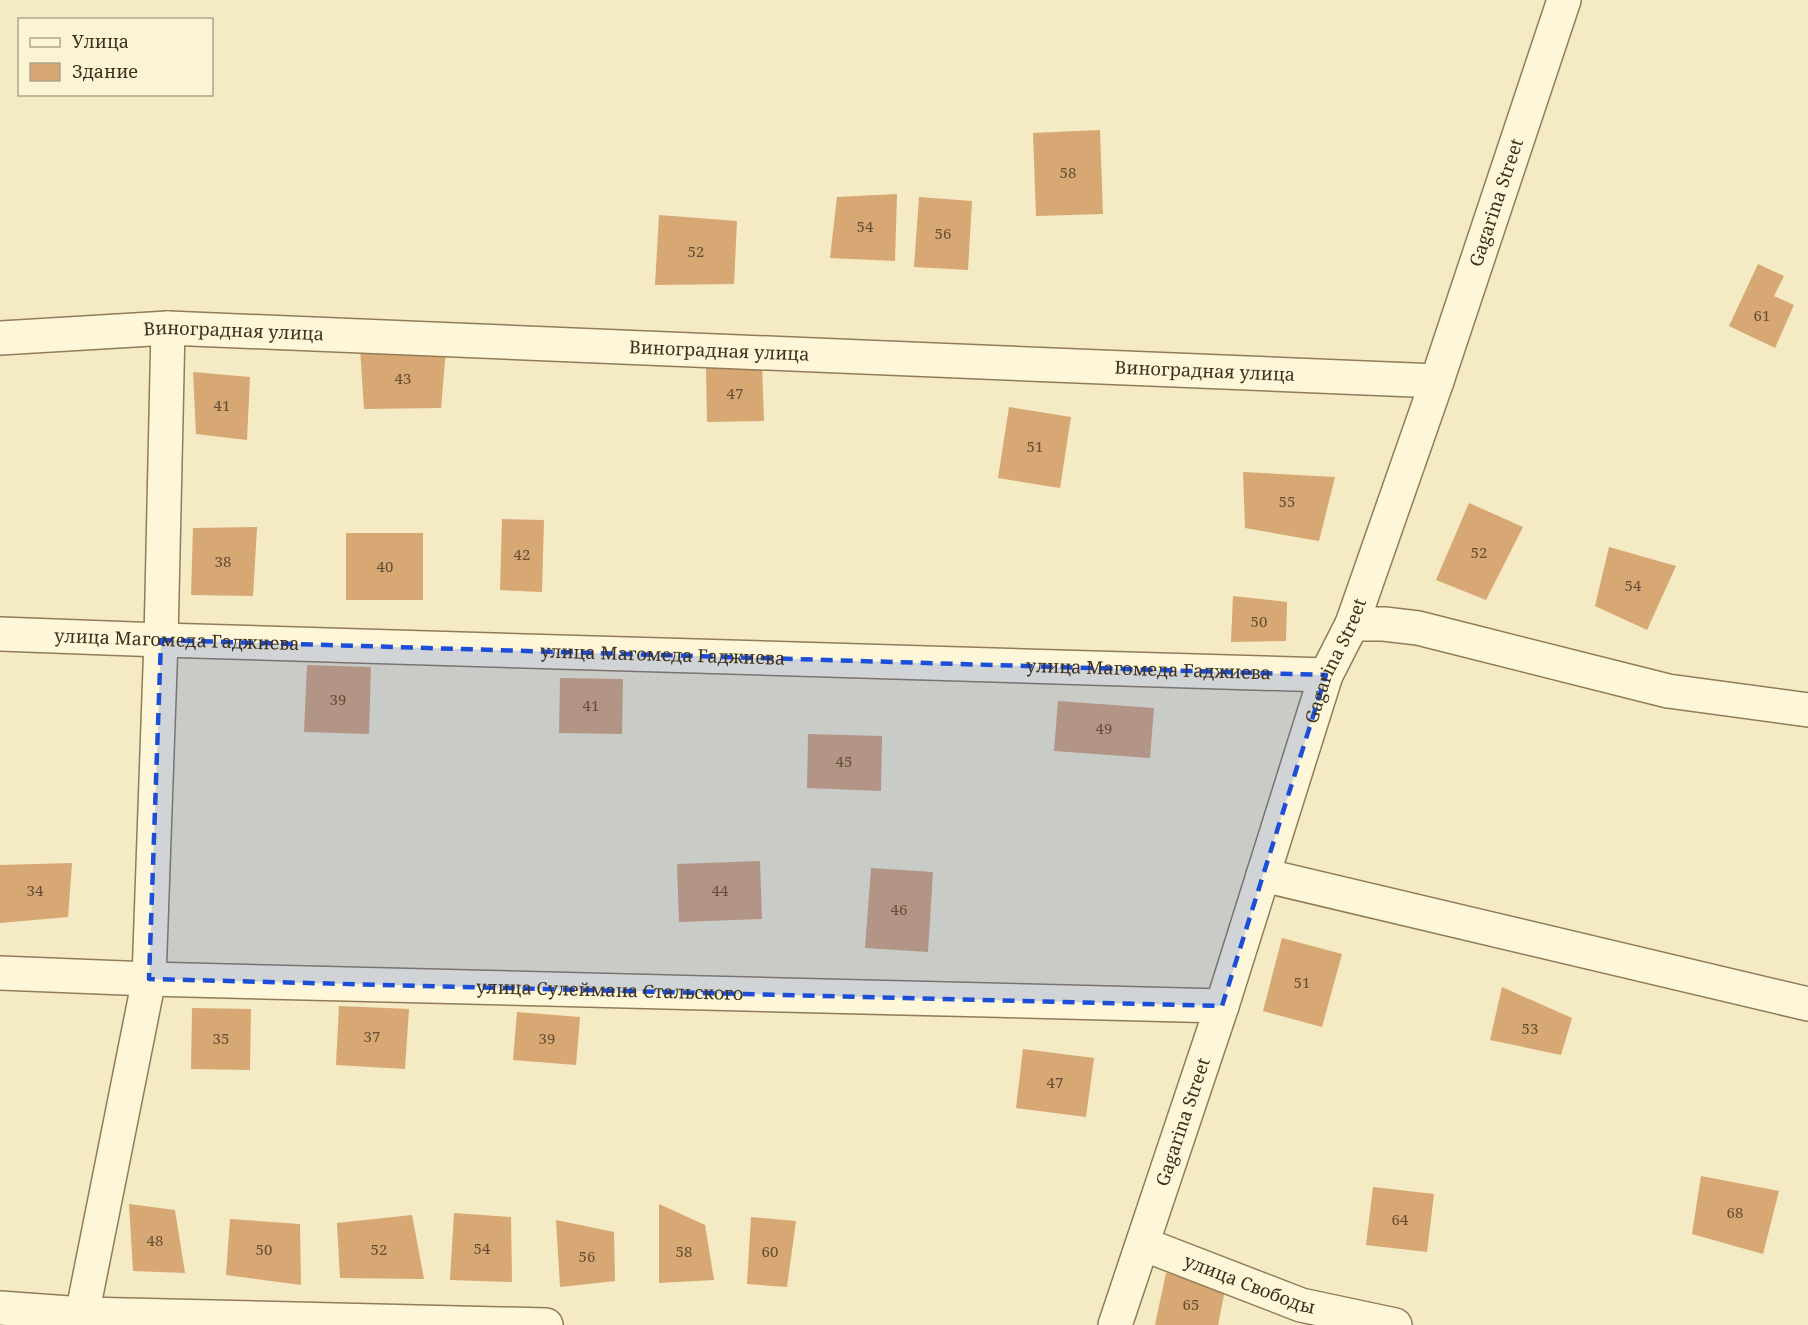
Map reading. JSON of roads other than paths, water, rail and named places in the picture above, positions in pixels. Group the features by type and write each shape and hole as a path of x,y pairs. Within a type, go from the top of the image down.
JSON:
{"street":[{"name":"Gagarina Street","path":"1115,1325 1222,1006 1326,675 1352,624 1437,381 1564,0"},
{"name":"Виноградная улица","path":"0,338 168,328 1437,381"},
{"path":"82,1319 149,979 161,640 168,328"},
{"path":"1352,624 1384,624 1418,628 1668,691 1808,710"},
{"name":"улица Магомеда Гаджиева","path":"0,634 1326,675"},
{"path":"1263,875 1808,1004"},
{"name":"улица Сулеймана Стальского","path":"0,973 149,979 1222,1006"},
{"name":"улица Свободы","path":"1143,1244 1301,1305 1395,1325"},
{"path":"0,1308 82,1319 546,1325"}]}
